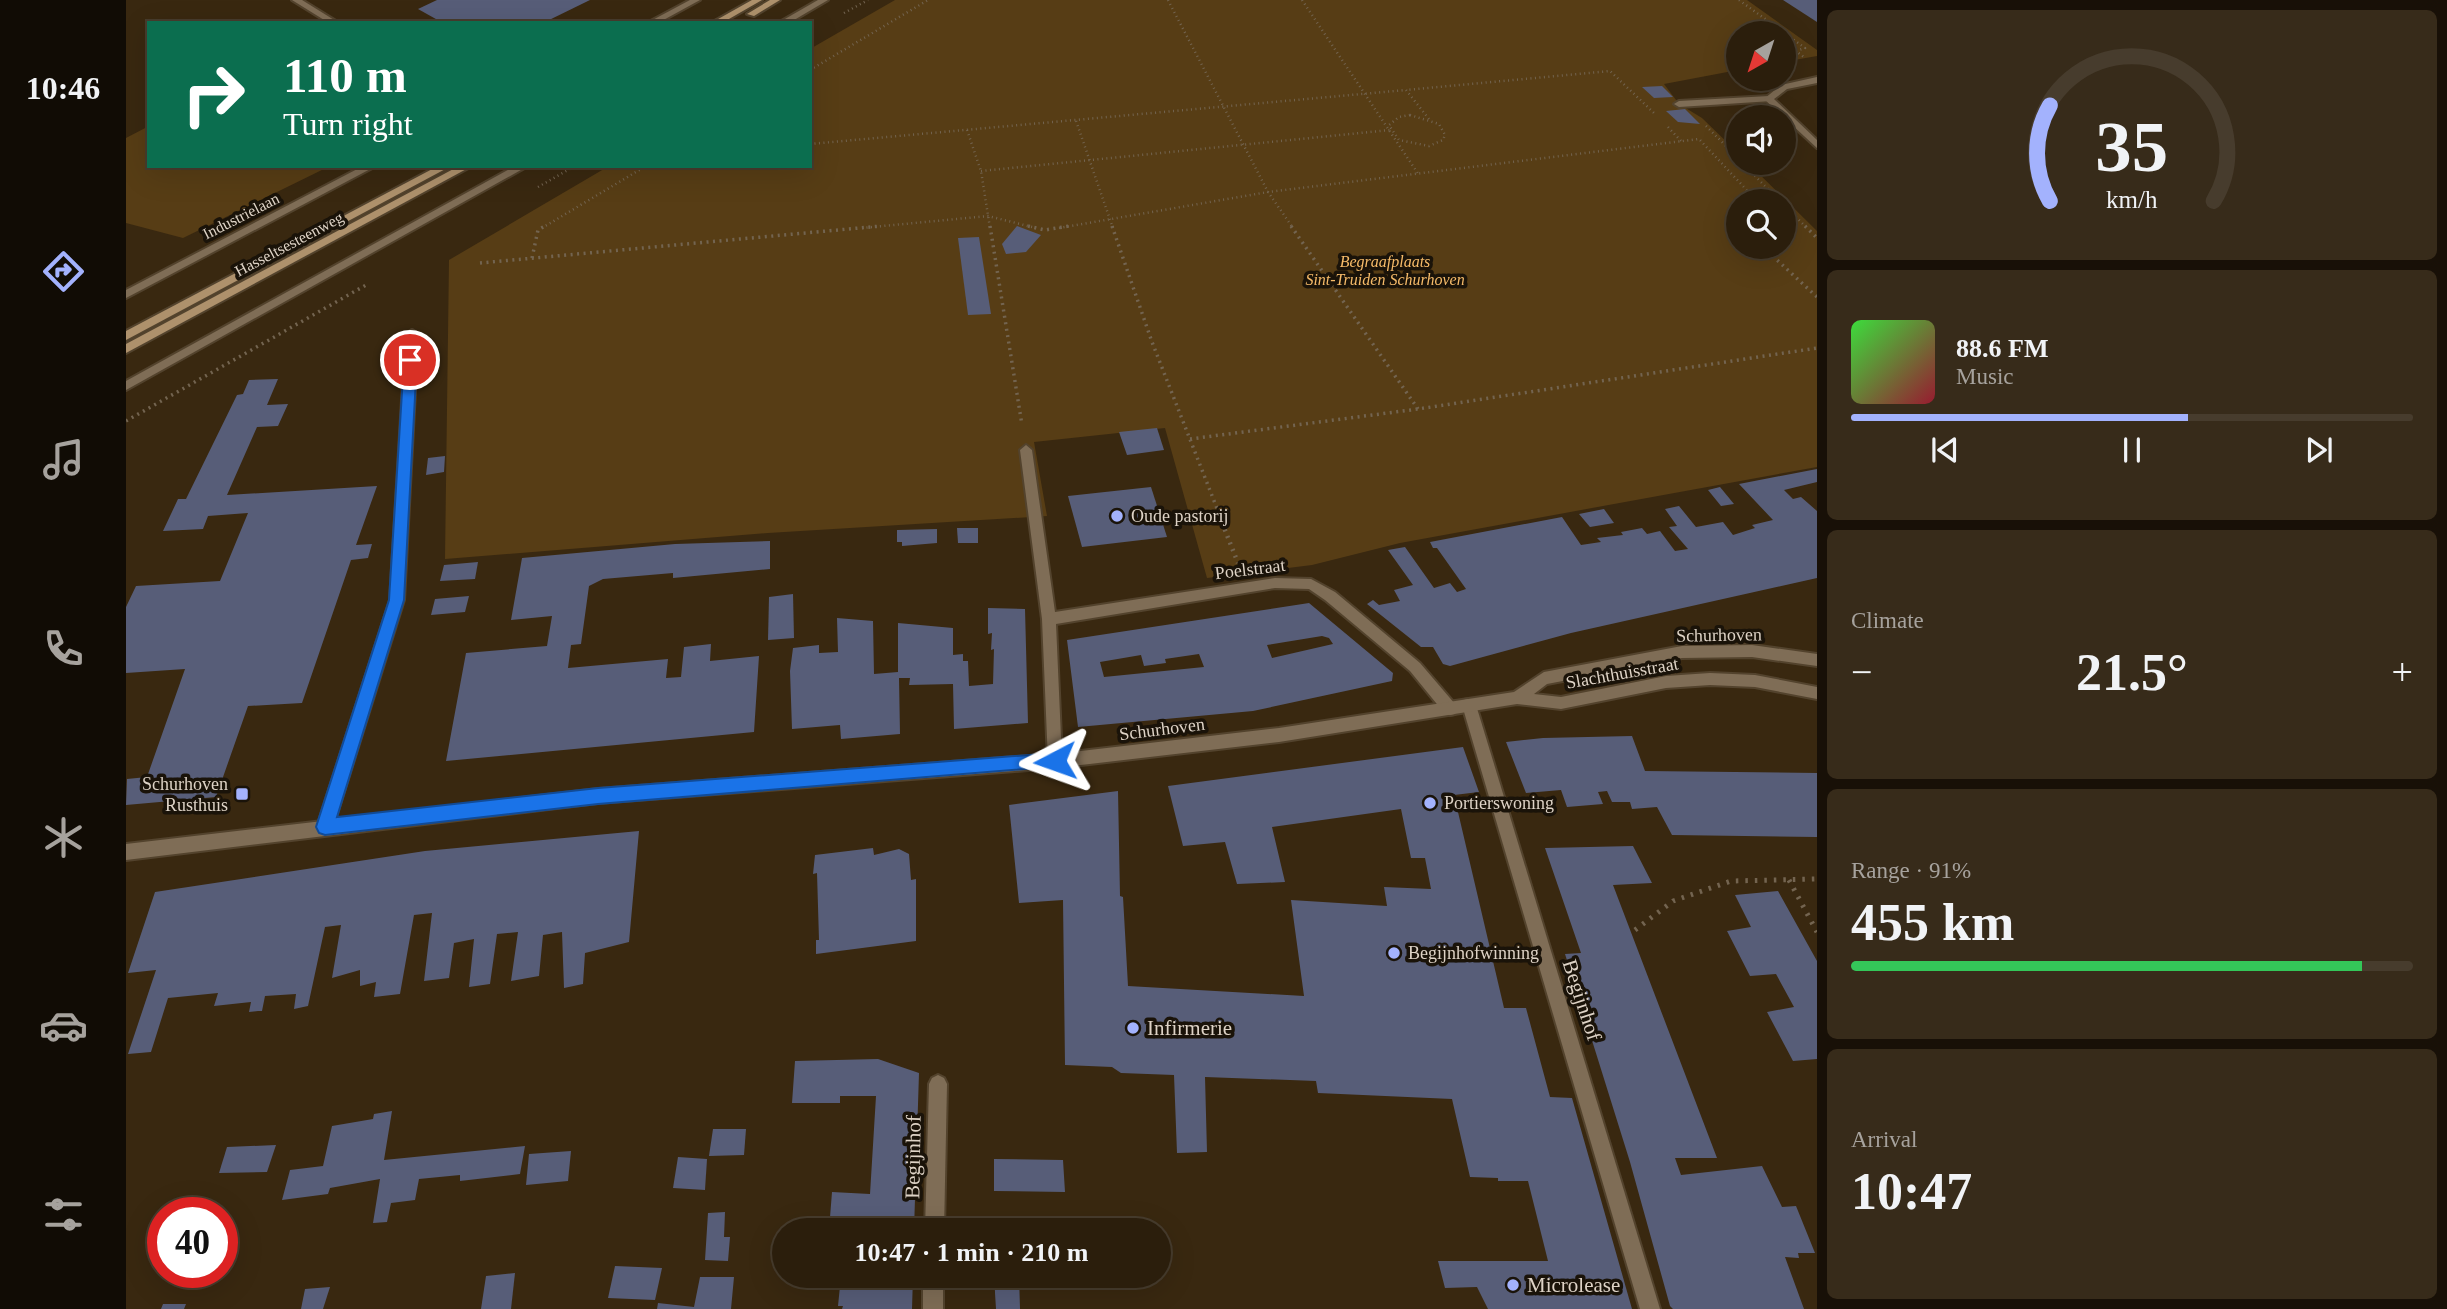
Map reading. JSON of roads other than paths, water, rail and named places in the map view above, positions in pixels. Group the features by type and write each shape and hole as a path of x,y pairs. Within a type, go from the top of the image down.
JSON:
{"main road":[{"path":"719,21 758,0"},
{"path":"738,21 776,0"},
{"name":"Hasseltsesteenweg","path":"126,337 442,168"},
{"name":"Hasseltsesteenweg","path":"126,349 463,168"}],"street":[{"path":"296,0 332,21"},
{"path":"655,21 696,0"},
{"path":"786,21 824,0"},
{"path":"1681,103 1769,99 1784,87 1817,80"},
{"path":"1769,99 1817,145"},
{"name":"Industrielaan","path":"126,293 367,168"},
{"path":"126,386 519,168"},
{"path":"325,827 397,600 412,334"},
{"path":"1026,450 1049,619 1055,761"},
{"name":"Poelstraat","path":"1049,619 1275,583 1311,584 1415,667 1450,709"},
{"name":"Schurhoven","path":"126,852 598,796 1055,761 1279,735 1517,698 1545,678 1682,652 1752,651 1817,660"},
{"name":"Slachthuisstraat","path":"1517,698 1561,703 1666,682 1710,679 1755,681 1817,693"},
{"name":"Begijnhof","path":"1469,705 1650,1309"},
{"name":"Begijnhof","path":"934,1218 938,1084"},
{"path":"933,1288 933,1309"}],"place":[{"name":"Oude pastorij","path":"1117,516"},
{"name":"Schurhoven Rusthuis","path":"242,794"},
{"name":"Portierswoning","path":"1430,803"},
{"name":"Begijnhofwinning","path":"1394,953"},
{"name":"Infirmerie","path":"1133,1028"},
{"name":"Microlease","path":"1513,1285"}],"park label":[{"name":"Begraafplaats Sint-Truiden Schurhoven","path":"1385,270"}]}
